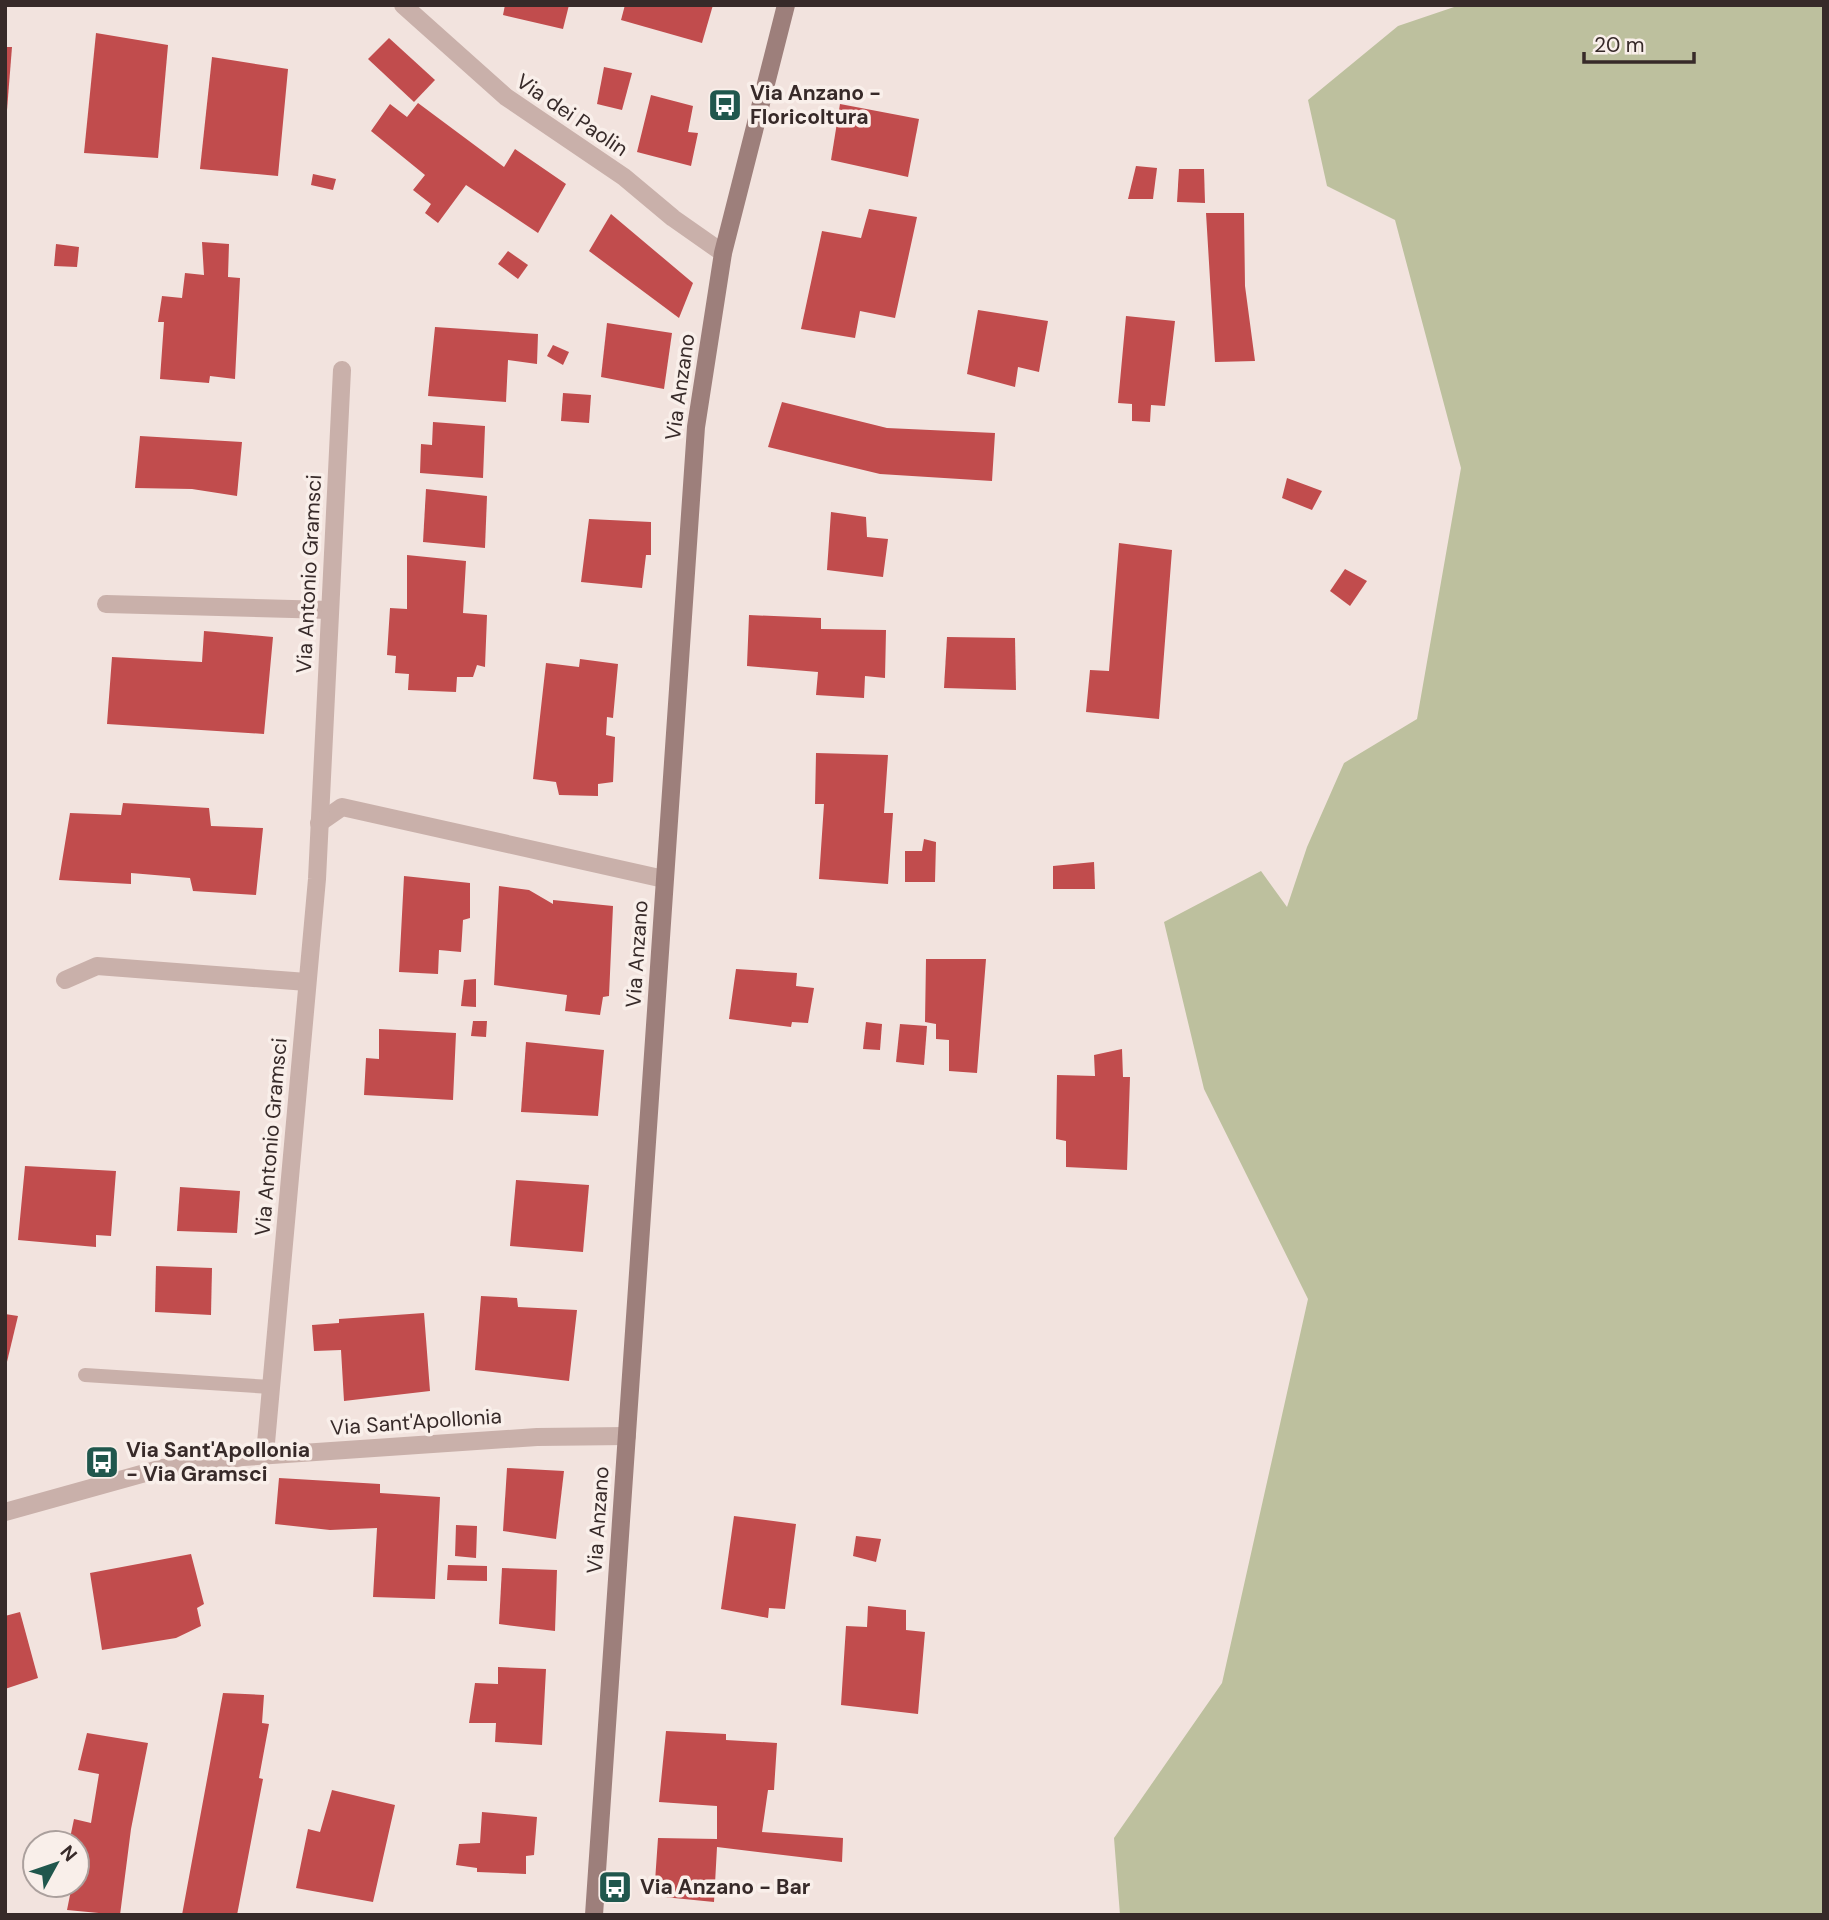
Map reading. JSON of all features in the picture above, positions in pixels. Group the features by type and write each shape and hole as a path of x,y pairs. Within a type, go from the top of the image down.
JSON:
{"main road":[{"name":"Via Anzano","path":"594,1915 696,427 723,253 786,5"}],"street":[{"name":"Via dei Paolin","path":"403,5 506,97 624,177 673,218 723,253"},
{"name":"Via Antonio Gramsci","path":"265,1454 319,823 342,370"},
{"path":"106,604 330,610"},
{"path":"319,823 342,807 664,879"},
{"path":"65,980 97,966 307,982"},
{"name":"Via Sant'Apollonia","path":"5,1512 163,1468 265,1454 537,1437 627,1436"}],"lane":[{"path":"85,1375 271,1387"}],"green space":[{"path":"1460,5 1824,5 1824,1915 1120,1915 1114,1838 1222,1683 1308,1299 1204,1089 1164,922 1261,871 1287,907 1307,847 1344,763 1417,719 1461,468 1395,220 1327,186 1308,100 1398,26"}],"building":[{"path":"505,5 569,5 563,29 503,15"},
{"path":"625,5 713,5 702,43 621,20"},
{"path":"96,33 168,45 158,158 84,153"},
{"path":"389,38 435,80 414,102 368,59"},
{"path":"5,47 12,47 7,110 5,110"},
{"path":"212,57 288,69 278,176 200,169"},
{"path":"604,67 632,73 622,110 597,104"},
{"path":"651,95 693,106 688,132 698,133 691,166 637,152"},
{"path":"418,103 504,167 515,149 566,184 538,233 466,185 438,223 425,213 431,204 413,190 425,175 371,131 390,104 407,117"},
{"path":"840,104 919,119 908,177 831,160"},
{"path":"1136,166 1157,168 1153,199 1128,199"},
{"path":"1179,169 1204,169 1205,203 1177,202"},
{"path":"313,174 336,179 333,190 311,185"},
{"path":"869,209 917,217 895,318 860,311 855,338 801,329 822,231 861,238"},
{"path":"1206,213 1244,213 1245,286 1255,361 1215,362"},
{"path":"611,214 693,283 679,318 589,251"},
{"path":"202,242 229,244 228,277 240,278 235,379 210,376 209,383 160,379 164,322 158,322 162,296 182,298 185,273 204,275"},
{"path":"56,244 79,247 77,267 54,266"},
{"path":"508,251 528,265 518,279 498,264"},
{"path":"978,310 1048,321 1039,372 1018,367 1015,387 967,374"},
{"path":"1126,316 1175,321 1165,406 1151,405 1150,422 1132,421 1132,404 1118,403"},
{"path":"607,323 672,333 664,389 601,377"},
{"path":"435,327 538,334 537,364 508,360 506,402 428,396"},
{"path":"553,345 569,352 563,365 547,356"},
{"path":"563,393 591,395 589,423 561,421"},
{"path":"782,402 887,428 995,433 992,481 880,474 768,447"},
{"path":"433,422 485,426 483,478 420,473 421,444 432,445"},
{"path":"140,436 242,442 237,496 192,489 135,488"},
{"path":"1287,478 1322,491 1312,510 1282,498"},
{"path":"426,489 487,496 485,548 423,542"},
{"path":"831,512 866,517 867,537 888,539 883,577 827,570"},
{"path":"589,519 651,522 651,555 646,555 642,588 581,582"},
{"path":"1119,543 1172,550 1159,719 1086,712 1090,670 1109,671"},
{"path":"407,555 466,561 463,613 487,615 485,667 477,665 473,677 457,677 456,692 408,690 409,674 395,673 396,656 387,655 390,608 407,609"},
{"path":"1345,569 1367,581 1350,606 1330,591"},
{"path":"749,615 821,618 821,629 886,630 885,678 865,676 864,698 816,695 818,672 747,666"},
{"path":"204,631 273,637 264,734 107,724 112,657 202,662"},
{"path":"947,637 1015,638 1016,690 944,688"},
{"path":"580,659 618,664 613,718 607,717 606,735 615,737 613,782 598,784 598,796 559,795 556,782 533,779 546,663 579,667"},
{"path":"816,753 888,755 884,813 893,813 888,884 819,879 824,804 815,804"},
{"path":"123,803 209,808 211,826 263,828 256,895 193,891 190,878 131,873 131,884 59,880 70,813 121,815"},
{"path":"924,839 936,842 935,882 905,882 905,851 922,851"},
{"path":"1094,862 1095,889 1053,889 1053,866"},
{"path":"404,876 470,883 470,918 463,920 461,952 439,950 438,974 399,972"},
{"path":"499,886 529,890 553,904 553,900 613,906 609,996 603,997 600,1015 565,1011 567,995 494,985"},
{"path":"926,959 986,959 977,1073 949,1071 949,1040 936,1039 936,1024 925,1022"},
{"path":"736,969 797,973 796,986 814,988 808,1023 792,1022 791,1027 729,1019"},
{"path":"476,979 476,1007 461,1006 464,980"},
{"path":"473,1021 487,1021 486,1037 471,1036"},
{"path":"866,1022 882,1024 880,1050 863,1049"},
{"path":"900,1024 927,1026 924,1065 896,1062"},
{"path":"379,1029 456,1033 453,1100 364,1095 366,1058 379,1059"},
{"path":"526,1042 604,1050 598,1116 521,1112"},
{"path":"1122,1049 1123,1077 1130,1077 1127,1170 1066,1167 1066,1141 1056,1139 1057,1075 1095,1076 1094,1055"},
{"path":"25,1166 116,1171 111,1236 96,1235 96,1247 18,1240"},
{"path":"516,1180 589,1185 583,1252 510,1246"},
{"path":"180,1187 240,1191 237,1233 177,1231"},
{"path":"156,1266 212,1268 211,1315 155,1312"},
{"path":"481,1296 517,1298 518,1307 577,1310 569,1381 475,1370"},
{"path":"424,1313 430,1391 344,1401 341,1350 314,1351 312,1325 339,1323 339,1319"},
{"path":"5,1314 18,1316 6,1366 5,1365"},
{"path":"507,1468 564,1471 556,1539 503,1531"},
{"path":"279,1478 380,1484 380,1493 440,1497 435,1599 373,1597 377,1528 330,1530 275,1524"},
{"path":"734,1516 796,1524 785,1609 769,1608 768,1618 721,1609"},
{"path":"456,1525 477,1526 476,1558 455,1556"},
{"path":"856,1536 881,1539 876,1562 853,1556"},
{"path":"191,1554 204,1604 197,1608 201,1626 176,1638 102,1650 90,1573"},
{"path":"448,1565 487,1566 487,1581 447,1580"},
{"path":"502,1568 557,1570 555,1631 499,1624"},
{"path":"868,1606 906,1610 906,1630 925,1632 918,1714 841,1705 846,1626 867,1627"},
{"path":"20,1612 38,1678 5,1689 5,1616"},
{"path":"498,1667 546,1669 542,1745 495,1742 496,1723 469,1723 475,1683 498,1684"},
{"path":"223,1693 264,1695 262,1723 269,1724 259,1778 263,1779 237,1915 182,1915"},
{"path":"666,1731 726,1734 726,1740 777,1743 774,1790 768,1790 762,1832 843,1838 842,1862 717,1847 714,1902 654,1896 658,1838 717,1839 717,1806 659,1802"},
{"path":"87,1733 148,1743 131,1829 120,1915 67,1910 69,1899 91,1899 91,1829 72,1829 74,1819 91,1823 99,1774 78,1770"},
{"path":"332,1790 395,1805 373,1902 296,1888 308,1829 320,1832"},
{"path":"482,1812 537,1817 534,1855 526,1856 526,1874 477,1872 477,1868 456,1865 459,1844 480,1843"}],"place":[{"name":"Via Anzano - Floricoltura","path":"725,105"},
{"name":"Via Sant'Apollonia - Via Gramsci","path":"102,1462"},
{"name":"Via Anzano - Bar","path":"615,1887"}]}
